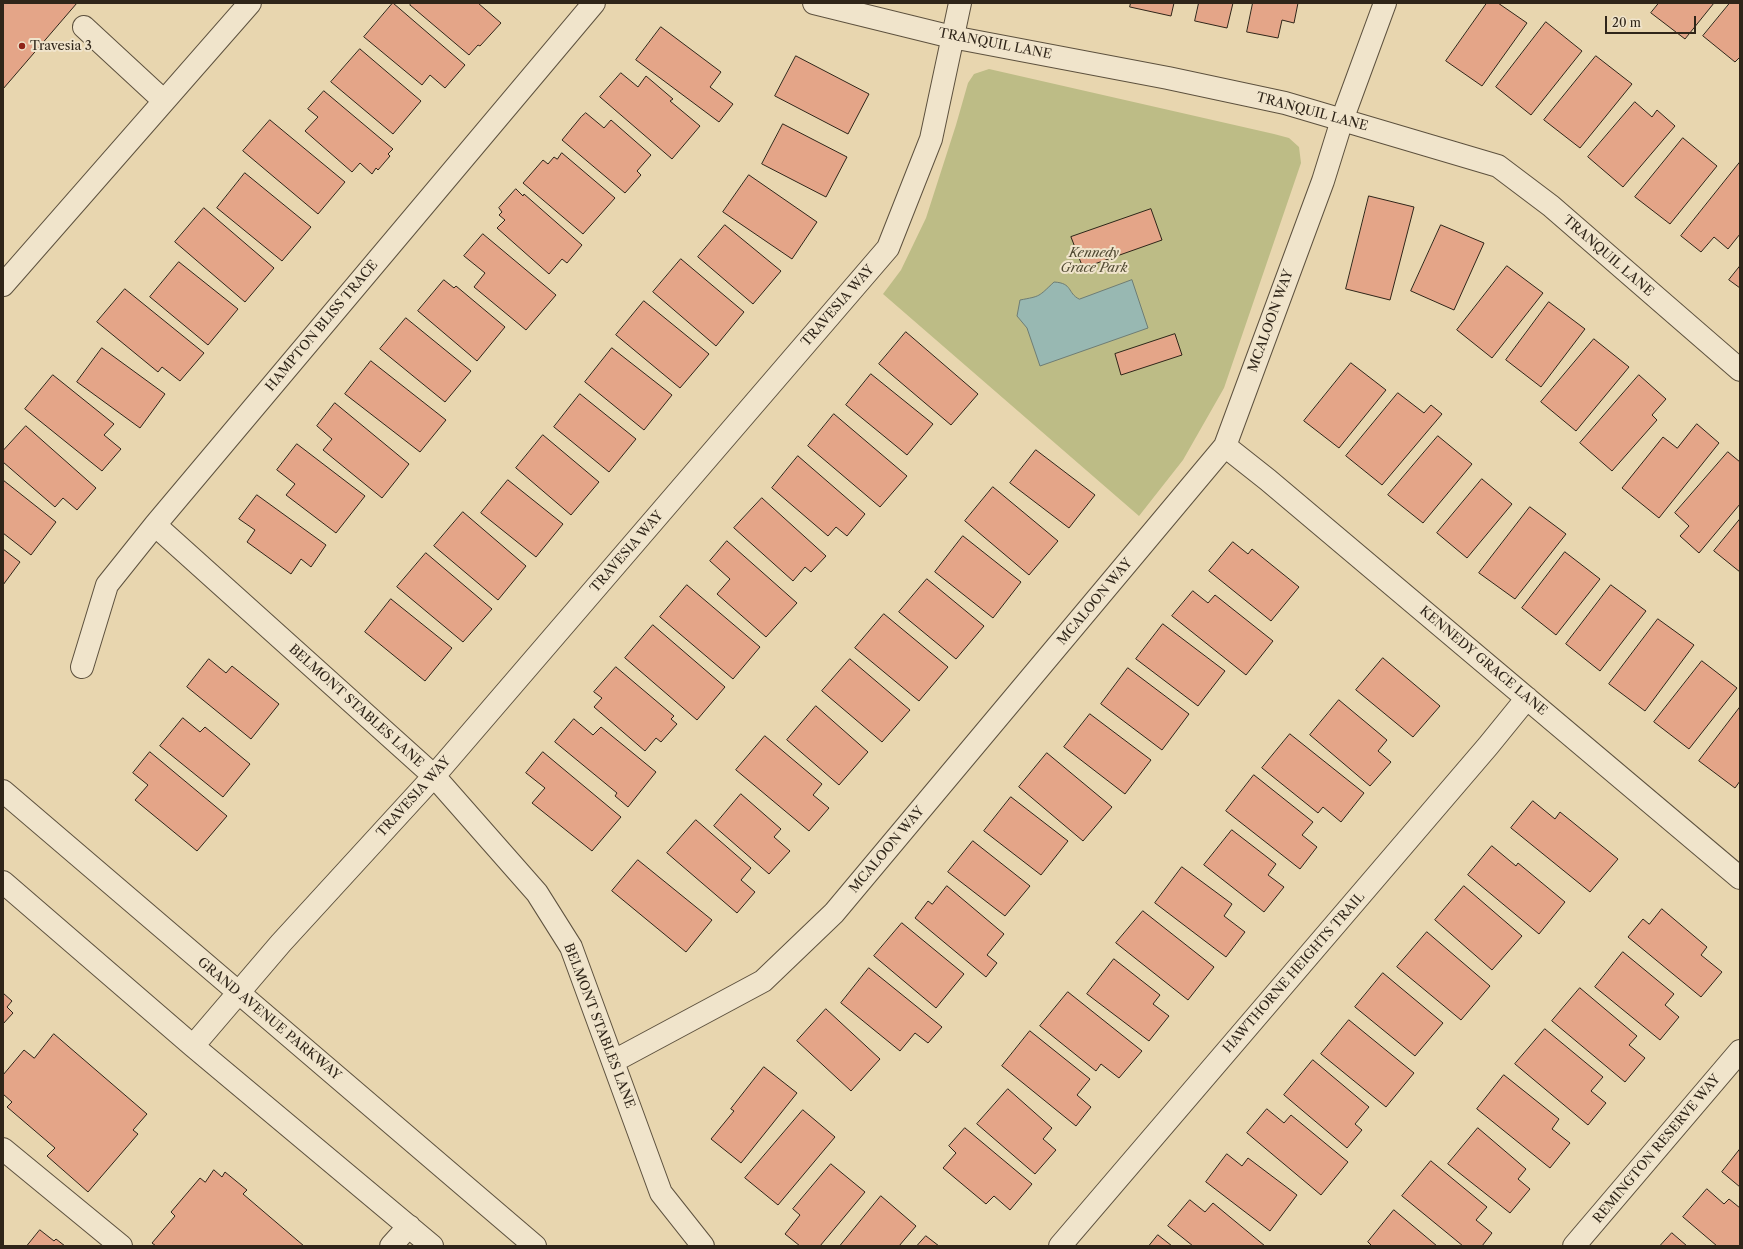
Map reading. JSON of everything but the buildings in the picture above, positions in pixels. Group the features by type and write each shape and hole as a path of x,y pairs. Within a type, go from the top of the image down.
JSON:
{"street":[{"path":"3,285 250,3"},
{"name":"HAMPTON BLISS TRACE","path":"82,667 107,585 155,525 594,3"},
{"name":"TRANQUIL LANE","path":"814,3 952,37 1168,78 1285,103 1498,166 1551,206 1740,370"},
{"name":"TRAVESIA WAY","path":"193,1046 281,943 434,776 888,248 931,140 960,3"},
{"name":"MCALOON WAY","path":"614,1061 763,981 834,913 1225,446 1323,181 1342,120 1385,3"},
{"path":"84,27 164,101"},
{"name":"KENNEDY GRACE LANE","path":"1225,446 1254,468 1740,878"},
{"name":"BELMONT STABLES LANE","path":"155,525 434,776 537,893 571,948 614,1061 661,1193 703,1246"},
{"name":"HAWTHORNE HEIGHTS TRAIL","path":"1060,1246 1483,752 1527,698"},
{"name":"GRAND AVENUE PARKWAY","path":"3,791 535,1246"},
{"path":"3,882 193,1046 432,1246"},
{"name":"REMINGTON RESERVE WAY","path":"1574,1246 1740,1051"},
{"path":"3,1149 121,1246"},
{"path":"391,1246 409,1226"}],"green space":[{"name":"Kennedy Grace Park","path":"989,69 1274,134 1289,138 1299,147 1301,163 1224,388 1183,460 1139,516 883,294 901,270 926,218 968,83 974,74"}],"water":[{"path":"1132,280 1148,328 1040,366 1027,328 1017,316 1020,300 1039,295 1054,282 1067,286 1075,297 1079,299"}],"place":[{"name":"Travesia 3","path":"22,46"}]}
